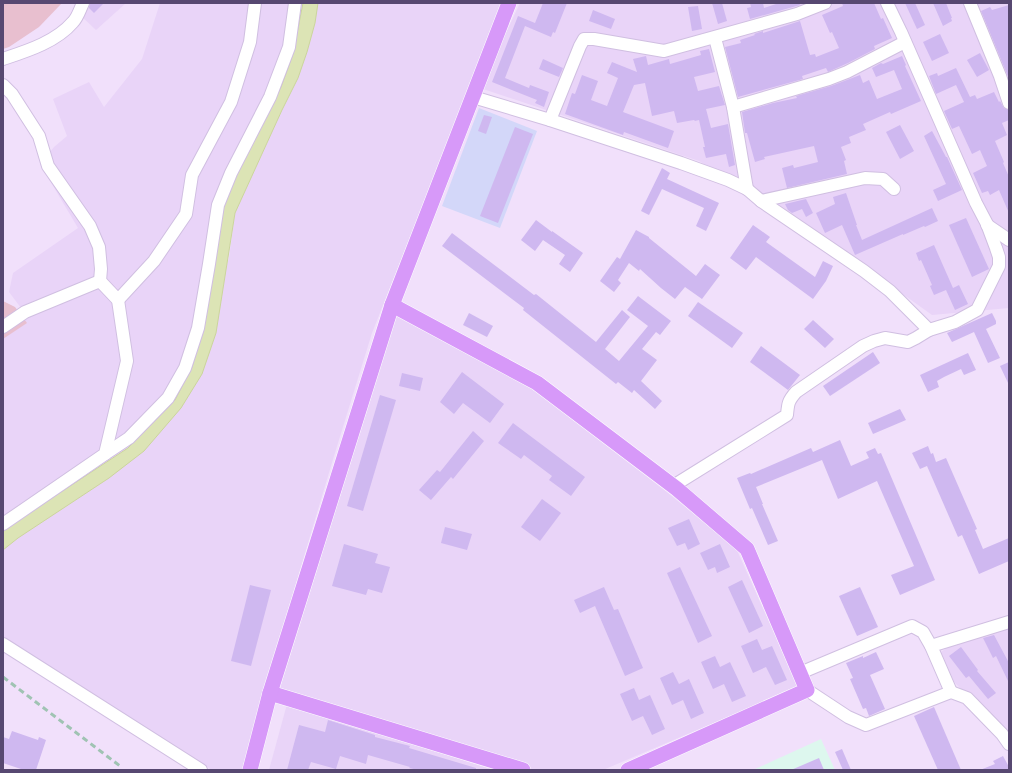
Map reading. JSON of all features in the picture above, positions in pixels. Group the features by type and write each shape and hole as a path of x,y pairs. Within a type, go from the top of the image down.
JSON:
{"main road":[{"path":"250,770 270,693 392,305 509,3"},
{"path":"392,305 537,383 673,486 747,549 807,690 628,770"},
{"path":"270,693 523,770"}],"street":[{"path":"3,59 20,54 44,43 64,31 74,21 83,3"},
{"path":"118,300 154,261 186,214 192,175 231,102 250,42 255,3"},
{"path":"3,524 129,438 168,398 185,368 198,328 218,205 231,173 270,97 289,47 295,3"},
{"path":"550,120 584,39 594,39 664,51 797,14 805,7 825,3"},
{"path":"673,486 787,415 790,399 796,392 862,346 885,338 908,342 929,330 955,322 977,310 999,266 999,257 987,224 972,196 887,3"},
{"path":"970,3 1000,76 1009,104"},
{"path":"714,38 733,107 747,189"},
{"path":"733,107 829,80 905,42"},
{"path":"3,86 12,94 39,136 48,166 90,226 99,247 101,269 100,281 118,300 127,361 105,454"},
{"path":"473,97 681,162 747,189 761,201 864,270 890,291 929,330"},
{"path":"761,201 865,178 883,178 894,189"},
{"path":"987,224 1009,240"},
{"path":"3,327 25,312 100,281"},
{"path":"931,646 1009,622"},
{"path":"800,673 912,626 923,632 931,646 951,692"},
{"path":"3,644 201,770"},
{"path":"807,690 848,717 866,725 951,692 967,698 1002,734 1009,744"}],"shaded area":[{"path":"3,3 62,3 39,27 9,47 3,49"},
{"path":"87,3 126,3 96,30 77,12"},
{"path":"160,3 303,3 293,54 281,87 235,174 222,207 215,264 203,329 192,367 175,400 128,448 3,530 3,333 27,316 9,292 13,273 78,228 40,164 54,147 67,136 53,99 89,82 104,107 142,59"},
{"path":"303,3 318,3 315,23 298,78 235,213 216,333 202,374 181,408 144,451 109,478 18,538 3,550 3,530 128,448 175,400 192,367 203,329 215,264 222,207 235,174 281,87 293,54"},
{"path":"318,3 501,3 372,333 268,677 242,770 212,770 119,714 3,639 3,550 181,408 229,258 235,213 298,78 315,23"},
{"path":"520,3 1009,3 1009,308 932,315 816,232 699,161 480,88"},
{"path":"479,108 537,131 500,228 442,206"},
{"path":"3,301 15,307 27,323 3,339"},
{"path":"397,314 530,387 663,489 736,548 798,687 603,770 534,770 280,688"},
{"path":"1009,625 1009,736 956,684 943,669 941,652 953,644"},
{"path":"287,704 493,770 269,770"},
{"path":"821,739 835,770 753,770"}],"building":[{"path":"90,3 104,3 94,13 89,8"},
{"path":"543,3 567,3 555,33 553,32 551,37 525,26 505,78 529,88 530,85 549,92 544,107 535,103 537,100 492,82 518,16 535,23"},
{"path":"712,3 722,3 727,21 718,24"},
{"path":"750,3 763,3 764,8 779,3 799,3 800,5 750,19 747,8 751,7"},
{"path":"842,3 874,3 892,38 874,46 875,49 828,72 826,68 802,76 803,79 738,97 725,47 741,43 740,40 755,35 754,34 763,31 763,33 800,21 810,55 815,54 816,57 839,48 822,15 843,6"},
{"path":"905,3 915,3 925,25 917,29"},
{"path":"933,3 946,3 952,21 943,26"},
{"path":"1009,5 1009,79 981,11 990,7 992,10"},
{"path":"698,6 702,29 692,31 688,7"},
{"path":"593,10 615,19 611,29 589,21"},
{"path":"940,34 949,53 932,61 923,42"},
{"path":"709,49 715,72 694,77 698,91 719,86 725,105 706,109 711,128 728,124 735,165 729,167 726,154 706,158 699,120 677,123 674,111 652,116 645,83 634,85 623,112 674,131 668,148 624,132 623,135 565,114 572,93 575,94 582,75 598,81 591,100 607,106 618,78 607,73 612,62 637,72 633,59 646,56 648,65 669,59 670,64 701,55 700,51"},
{"path":"980,53 989,70 977,77 967,60"},
{"path":"902,56 921,101 891,114 890,112 863,124 866,130 849,137 851,143 841,147 846,160 844,161 847,174 787,188 782,168 793,165 794,168 818,162 814,146 764,157 765,159 755,162 747,133 745,133 742,112 797,98 796,96 831,86 860,75 863,83 869,80 877,99 902,89 894,70 876,77 872,68 881,63 883,64"},
{"path":"543,59 563,68 559,77 539,69"},
{"path":"956,68 970,97 975,95 977,99 994,92 1004,108 1009,110 1009,120 1002,123 1007,135 995,141 1009,177 1009,213 999,190 990,195 988,191 982,193 973,173 987,166 980,150 972,154 959,126 952,129 944,111 964,102 956,85 936,94 929,76 937,73 938,76"},
{"path":"484,115 492,117 486,134 478,131"},
{"path":"900,125 914,151 900,159 886,132"},
{"path":"515,127 533,134 498,223 480,216"},
{"path":"932,131 947,157 962,190 938,201 933,190 946,184 924,136"},
{"path":"662,168 670,173 667,179 719,203 706,231 696,226 704,208 662,189 649,215 641,211"},
{"path":"846,193 862,240 932,208 938,221 903,234 855,255 842,225 825,233 816,213 835,204 833,197"},
{"path":"806,199 813,213 806,217 802,209 792,213 788,210 785,204"},
{"path":"966,218 989,269 972,277 949,225"},
{"path":"536,220 583,253 570,272 559,264 565,255 543,240 535,251 521,240"},
{"path":"753,225 770,237 766,242 815,277 823,261 833,266 826,281 813,299 756,257 746,270 730,258"},
{"path":"636,230 649,237 696,276 705,264 720,275 702,299 685,287 675,299 640,269 639,271 629,263 618,280 621,283 614,292 600,281 617,257 620,259"},
{"path":"452,233 534,295 536,294 596,342 622,310 630,317 605,349 619,361 648,326 627,310 638,296 671,321 660,335 656,332 642,349 657,360 641,381 662,401 655,409 634,390 632,393 618,382 616,384 523,310 524,308 442,246"},
{"path":"934,245 953,288 959,285 968,304 955,310 946,290 934,295 930,286 932,285 921,260 919,261 916,253"},
{"path":"698,302 743,333 732,348 688,316"},
{"path":"469,313 493,326 487,337 463,325"},
{"path":"992,313 996,324 986,329 1000,358 988,363 974,332 952,342 947,333"},
{"path":"813,320 834,339 825,348 804,329"},
{"path":"761,346 800,375 788,390 750,362"},
{"path":"873,352 880,363 830,396 823,386"},
{"path":"968,353 976,370 964,375 961,369 937,381 939,387 928,392 920,375"},
{"path":"1009,362 1009,385 1000,366"},
{"path":"462,372 504,404 490,423 463,403 454,414 440,402"},
{"path":"402,373 423,378 420,391 399,386"},
{"path":"380,395 396,400 363,511 347,506"},
{"path":"900,409 906,420 873,434 868,423"},
{"path":"513,423 585,477 571,496 549,480 552,476 524,455 521,459 498,443"},
{"path":"473,431 484,441 453,479 451,477 431,500 419,490 437,470 440,472"},
{"path":"840,440 851,466 869,458 866,452 875,448 878,454 881,453 935,580 900,595 891,575 914,566 877,481 838,499 822,460 756,487 778,541 768,545 752,508 750,509 737,478 750,473 751,474 811,448 813,452"},
{"path":"928,446 931,454 933,453 936,462 946,458 977,529 975,530 983,549 1009,538 1009,561 979,574 962,535 958,537 927,466 920,469 912,453"},
{"path":"542,499 561,513 540,541 521,527"},
{"path":"689,519 700,544 688,550 685,543 677,546 668,528"},
{"path":"445,527 472,534 467,550 441,543"},
{"path":"344,544 378,554 375,563 390,567 382,593 368,589 366,595 332,586"},
{"path":"720,544 730,567 717,573 715,567 708,570 700,553"},
{"path":"680,567 712,636 698,643 667,573"},
{"path":"742,580 763,626 749,633 728,587"},
{"path":"250,585 271,590 251,666 231,661"},
{"path":"604,587 614,610 618,609 643,668 625,676 595,606 580,613 574,600"},
{"path":"860,587 878,627 857,636 839,596"},
{"path":"994,635 1009,663 1009,683 996,656 993,658 983,638"},
{"path":"757,639 762,650 772,646 787,680 775,685 766,667 753,673 741,646"},
{"path":"961,647 978,670 977,671 996,693 988,699 969,676 966,678 949,656"},
{"path":"876,652 884,669 870,675 885,709 869,716 866,708 863,709 850,679 853,678 846,663"},
{"path":"715,656 720,667 730,662 746,696 732,702 724,684 713,689 701,662"},
{"path":"673,672 679,684 689,679 704,713 691,719 683,700 672,705 660,678"},
{"path":"634,688 639,700 650,695 665,729 652,735 643,716 632,721 620,694"},
{"path":"934,707 961,770 938,770 914,716"},
{"path":"328,720 375,735 375,737 410,746 409,748 476,768 476,770 418,770 368,755 366,764 340,756 336,769 311,762 308,770 287,770 299,725 325,732"},
{"path":"12,731 38,740 39,737 46,740 36,770 24,770 3,763 3,737 9,739"},
{"path":"842,749 851,770 843,770 835,752"},
{"path":"1003,756 1009,770 980,770 995,764 993,761"},
{"path":"819,758 824,770 791,770"}],"railway":[{"path":"3,677 120,766"}]}
